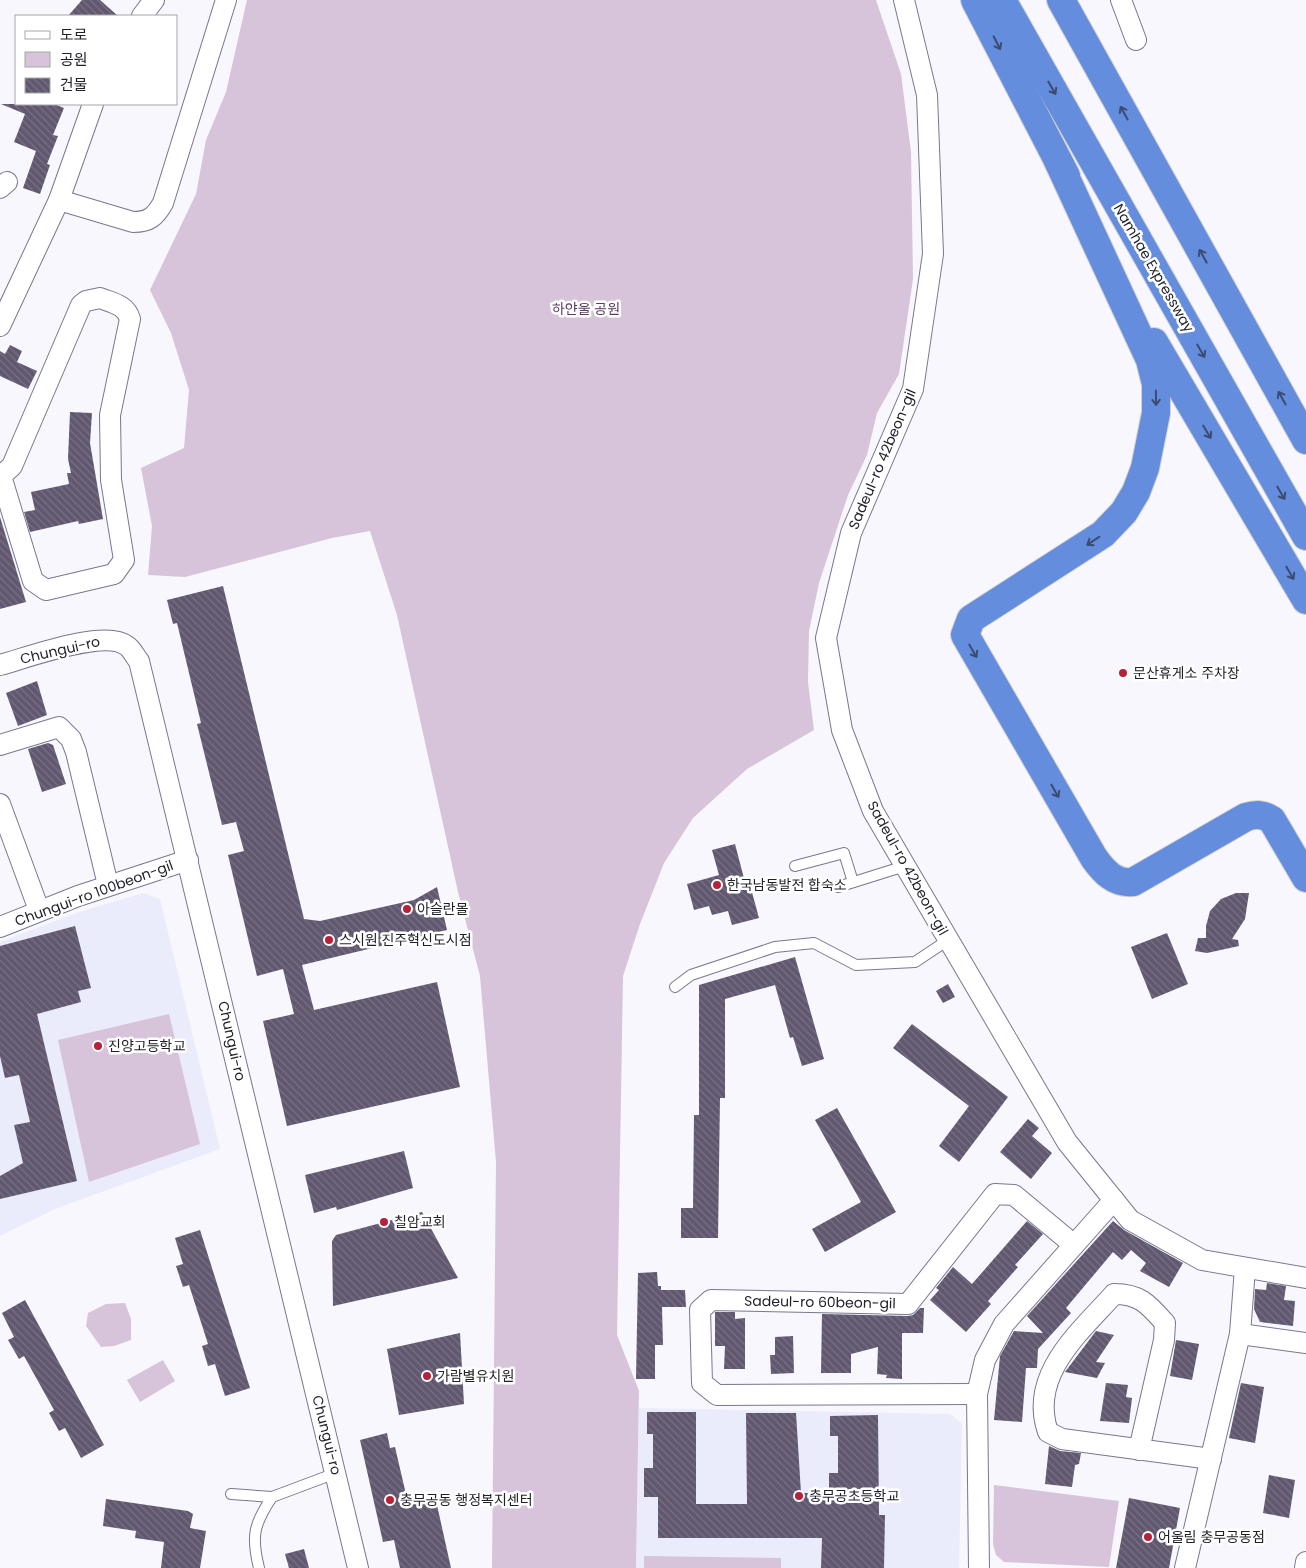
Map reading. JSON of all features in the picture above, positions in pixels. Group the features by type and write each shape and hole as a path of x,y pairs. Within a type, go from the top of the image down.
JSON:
{"highway":[{"path":"975,0 1138,316 1306,600"},
{"name":"Namhae Expressway","path":"1002,0 1306,536"},
{"path":"1061,0 1306,440"},
{"path":"1058,160 1150,360 1156,384 1156,413 1152,440 1136,492 1124,512 1103,534 971,619 965,635 1094,858 1103,870 1114,879 1123,883 1133,882 1236,822 1257,814 1272,820 1306,878"}],"street":[{"path":"143,15 154,0"},
{"path":"59,200 133,222 144,222 156,216 163,203 226,0"},
{"name":"Sadeul-ro 42beon-gil","path":"904,0 927,95 933,254 913,388 851,533 826,638 842,730 873,811 948,940 1067,1142 1130,1220 1202,1260 1306,1278"},
{"path":"1121,0 1136,40"},
{"path":"0,326 59,200 90,105"},
{"path":"100,298 123,306 128,312 129,327 110,415 111,480 124,560 121,568 114,574 106,577 57,589 46,590 39,586 34,581 30,572 1,476 12,466 81,305 86,301 100,298"},
{"name":"Chungui-ro","path":"0,665 82,642 107,639 127,645 139,661 358,1568"},
{"path":"0,745 59,727 71,739 85,787 108,885"},
{"path":"0,804 39,910"},
{"name":"Chungui-ro 100beon-gil","path":"0,927 39,910 108,885 188,860"},
{"name":"Sadeul-ro 60beon-gil","path":"977,1394 716,1395 702,1383 700,1310 711,1300 908,1304 995,1194 1014,1195 1074,1245"},
{"path":"979,1568 977,1394 985,1360 1004,1324 1114,1200"},
{"path":"1185,1568 1240,1334 1245,1268"},
{"path":"1139,1450 1164,1340 1165,1323 1150,1306 1131,1294 1114,1294 1061,1353 1047,1379 1043,1417 1048,1432 1062,1439 1139,1450 1211,1460"},
{"path":"1240,1334 1306,1343"},
{"path":"1305,1568 1306,1562"}],"lane":[{"path":"795,866 844,853 853,882"},
{"path":"838,887 905,866"},
{"path":"675,987 691,975 775,947 814,943 856,965 915,962 948,940"},
{"path":"231,1494 272,1497 336,1473"},
{"path":"259,1568 254,1546 258,1517 272,1497"}],"shaded area":[{"name":"진양고등학교","path":"143,893 160,899 220,1149 55,1209 0,1236 0,942 79,912"},
{"name":"충무공초등학교","path":"639,1408 950,1414 962,1424 959,1568 636,1568"}],"green space":[{"name":"하얀울 공원","path":"247,0 876,0 901,74 911,152 913,279 899,374 877,413 867,455 848,495 819,583 809,631 808,682 814,730 747,769 693,818 664,863 640,924 623,976 617,1335 639,1391 636,1568 492,1568 496,1162 480,976 458,892 397,615 370,531 332,538 185,577 148,575 152,526 141,468 184,448 189,390 171,333 150,290 196,194 206,140 226,92"},
{"path":"169,1014 200,1144 89,1182 58,1040"},
{"path":"125,1303 131,1319 131,1340 114,1346 101,1347 86,1326 88,1313 106,1304"},
{"path":"163,1360 175,1381 140,1402 127,1380"},
{"path":"994,1485 1119,1501 1109,1567 1004,1562 996,1555 993,1544"},
{"path":"644,1556 781,1558 781,1568 644,1568"}],"building":[{"path":"82,0 100,0 117,15 69,15"},
{"path":"1,104 56,105 64,108 53,135 58,136 47,164 50,165 40,194 23,188 36,151 14,142 25,114"},
{"path":"10,345 22,351 17,362 37,371 28,389 0,376 0,351 5,354"},
{"path":"70,412 92,413 90,443 103,519 79,524 78,521 30,532 24,512 35,510 31,492 69,484 67,473 71,473 68,459"},
{"path":"0,517 26,602 0,609"},
{"path":"223,586 304,919 320,921 414,900 437,887 447,930 302,965 314,1010 437,982 460,1087 287,1126 263,1021 294,1014 283,969 257,976 228,855 244,851 236,822 222,825 197,724 201,723 177,623 173,624 167,600"},
{"path":"37,681 47,715 18,726 6,693"},
{"path":"48,743 53,745 66,784 42,792 28,749"},
{"name":"한국남동발전 합숙소","path":"735,844 746,886 750,885 759,918 732,925 728,911 712,915 709,906 694,910 687,884 719,875 712,850"},
{"path":"1236,893 1249,893 1245,919 1232,939 1238,940 1239,946 1207,953 1195,951 1198,938 1206,938 1206,926 1210,911 1221,899"},
{"path":"75,926 91,988 78,991 81,1002 37,1014 77,1181 0,1199 0,1176 23,1163 14,1125 30,1122 19,1075 5,1078 0,1056 0,946"},
{"path":"1167,933 1188,984 1152,999 1131,947"},
{"path":"795,957 824,1059 802,1066 793,1037 790,1038 775,985 725,999 725,1098 720,1098 718,1238 681,1238 681,1208 693,1208 694,1115 699,1115 699,985"},
{"path":"948,984 955,997 943,1003 936,991"},
{"path":"912,1024 1008,1097 959,1162 939,1146 969,1106 893,1048"},
{"path":"837,1108 896,1212 825,1252 812,1229 861,1202 815,1120"},
{"path":"1028,1119 1039,1128 1032,1136 1052,1153 1031,1179 1000,1152"},
{"path":"404,1151 413,1188 337,1210 336,1207 314,1213 305,1175"},
{"path":"422,1212 458,1278 333,1306 332,1241 336,1235"},
{"path":"1027,1221 1043,1234 1015,1265 1018,1267 988,1301 991,1304 966,1332 930,1300 939,1290 936,1288 953,1267 972,1284"},
{"path":"1113,1221 1124,1230 1183,1263 1169,1287 1140,1271 1146,1263 1131,1250 1122,1260 1113,1252 1066,1308 1071,1313 1038,1349 1037,1368 1026,1368 1022,1422 994,1420 1000,1356 1014,1331 1043,1333 1027,1316"},
{"path":"200,1230 250,1388 225,1396 215,1364 208,1366 202,1346 208,1344 189,1285 183,1287 176,1266 183,1264 175,1238"},
{"path":"657,1272 658,1286 661,1286 661,1290 685,1290 686,1307 662,1307 663,1345 655,1345 655,1379 636,1379 638,1273"},
{"path":"1267,1283 1286,1286 1284,1300 1295,1301 1293,1326 1260,1322 1254,1309 1255,1289 1266,1290"},
{"path":"25,1300 104,1445 81,1458 65,1428 59,1431 49,1413 54,1410 24,1356 19,1359 8,1340 14,1337 2,1313"},
{"path":"920,1308 924,1308 923,1333 902,1333 902,1379 886,1378 887,1375 877,1374 878,1347 851,1354 851,1373 821,1373 822,1314 908,1316 913,1315"},
{"path":"715,1312 735,1312 735,1319 745,1318 745,1369 724,1369 725,1346 715,1346"},
{"path":"1096,1331 1114,1335 1096,1362 1105,1363 1097,1378 1065,1372"},
{"name":"가람별유치원","path":"460,1333 464,1404 399,1415 387,1349"},
{"path":"793,1336 794,1373 771,1374 770,1355 775,1355 775,1337"},
{"path":"1176,1340 1199,1344 1192,1380 1170,1376"},
{"path":"1106,1383 1128,1385 1126,1397 1132,1398 1129,1423 1100,1421"},
{"path":"1241,1383 1264,1387 1255,1443 1229,1438"},
{"path":"647,1412 696,1412 696,1504 747,1504 746,1413 796,1413 801,1493 829,1493 829,1473 838,1473 838,1436 830,1436 830,1416 878,1415 879,1515 885,1515 884,1568 821,1568 822,1538 658,1538 658,1497 644,1497 644,1468 653,1468 653,1434 647,1434"},
{"name":"충무공동 행정복지센터","path":"387,1433 390,1448 395,1447 408,1503 435,1496 451,1568 400,1568 394,1540 383,1542 360,1440"},
{"path":"1049,1446 1060,1451 1081,1453 1079,1464 1075,1465 1072,1487 1045,1484"},
{"path":"1269,1475 1295,1480 1289,1518 1263,1513"},
{"path":"1129,1498 1180,1508 1169,1568 1116,1568"},
{"path":"106,1499 188,1511 193,1514 190,1528 206,1531 200,1568 161,1568 164,1542 135,1538 136,1531 103,1526"},
{"path":"304,1549 309,1568 289,1568 285,1554"}],"place":[{"name":"문산휴게소 주차장","path":"1123,673"},
{"name":"한국남동발전 합숙소","path":"717,885"},
{"name":"아슬란몰","path":"407,909"},
{"name":"스시원 진주혁신도시점","path":"329,940"},
{"name":"진양고등학교","path":"98,1046"},
{"name":"칠암교회","path":"384,1222"},
{"name":"가람별유치원","path":"427,1376"},
{"name":"충무공초등학교","path":"799,1496"},
{"name":"충무공동 행정복지센터","path":"390,1500"},
{"name":"어울림 충무공동점","path":"1148,1537"}]}
